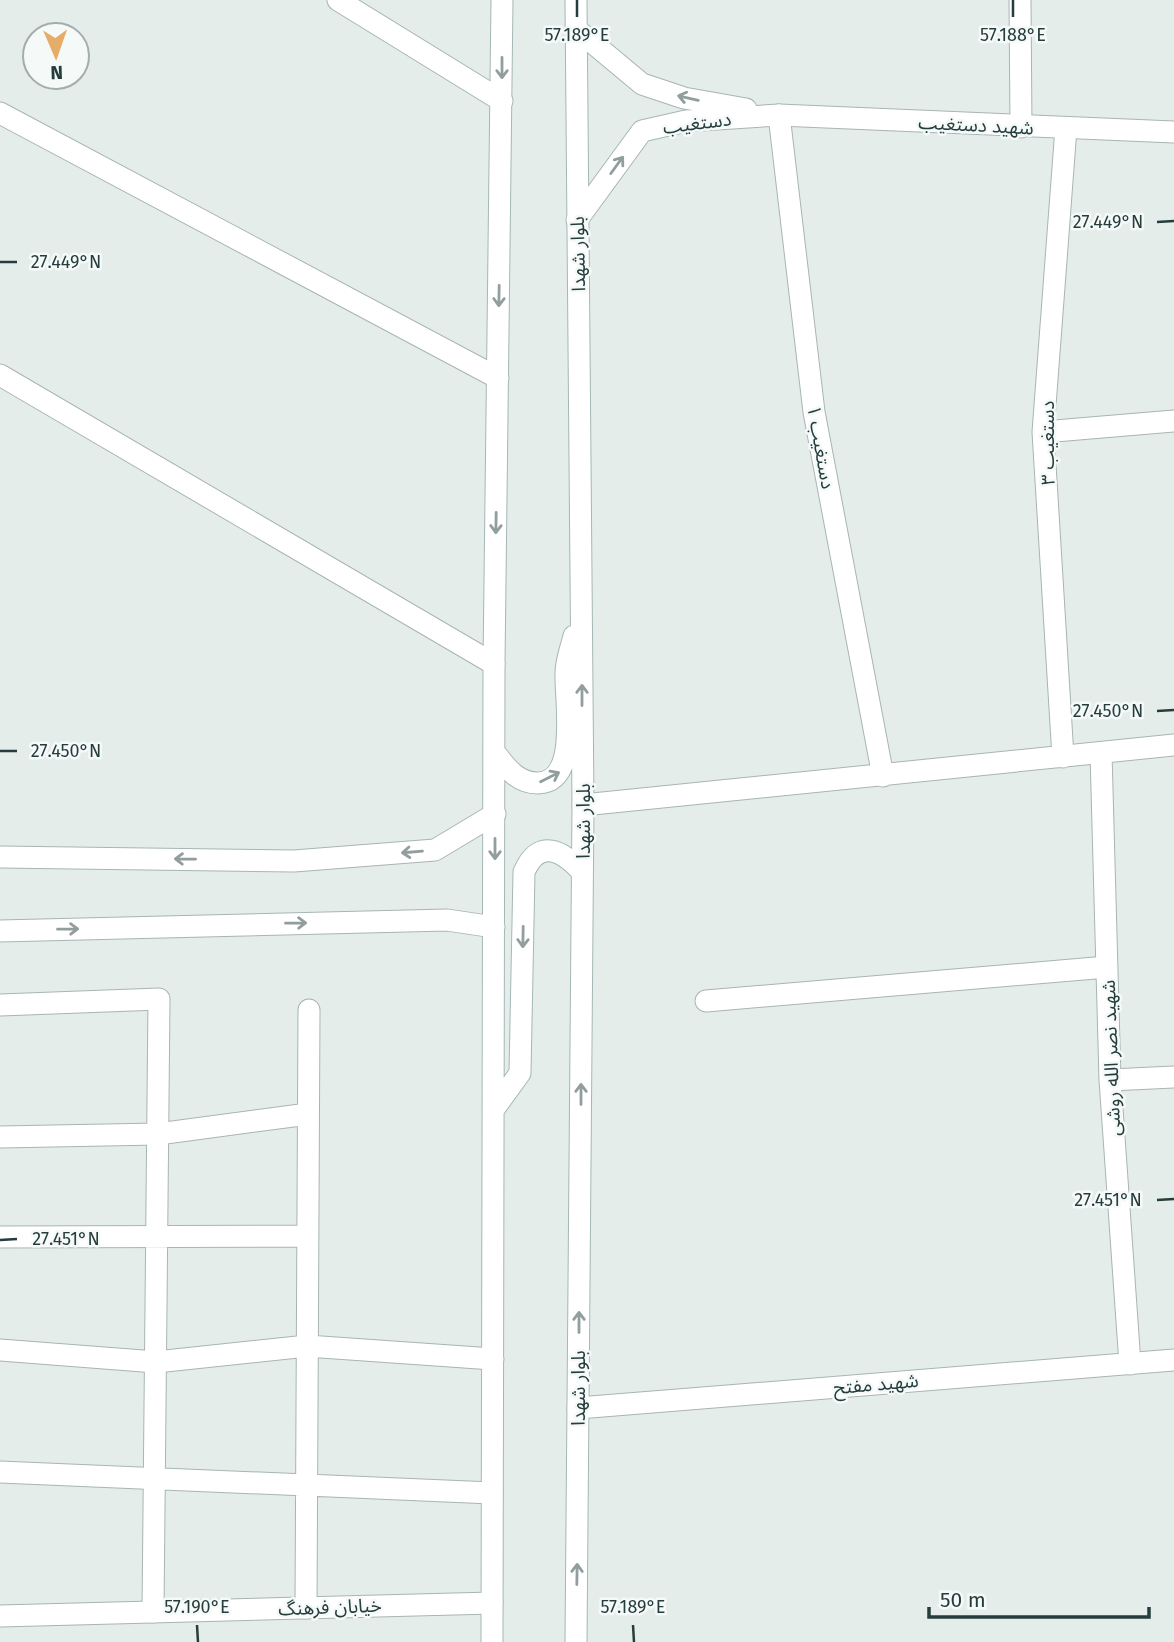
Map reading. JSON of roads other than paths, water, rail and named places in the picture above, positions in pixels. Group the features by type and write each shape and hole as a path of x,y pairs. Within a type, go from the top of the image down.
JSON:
{"street":[{"path":"338,0 502,101"},
{"path":"492,1642 494,664 502,0"},
{"name":"بلوار شهدا","path":"576,0 583,805 576,1642"},
{"path":"1020,0 1021,127"},
{"path":"576,29 642,84 684,98 779,115"},
{"path":"0,113 498,378"},
{"name":"شهید دستغیب","path":"779,115 1174,132"},
{"name":"دستغیب","path":"577,220 642,131 686,121 779,115"},
{"name":"دستغیب ۱","path":"779,115 814,412 883,776"},
{"name":"دستغیب ۳","path":"1063,757 1044,432 1066,128"},
{"path":"0,375 494,664"},
{"path":"1044,432 1174,421"},
{"path":"495,753 513,774 529,783 546,782 561,772 567,748 566,670 581,610"},
{"path":"583,805 1174,745"},
{"name":"شهید نصر الله روشی","path":"1101,753 1110,1080 1130,1364"},
{"path":"0,857 294,861 435,850 495,814"},
{"path":"494,1109 520,1073 524,872 530,859 539,853 552,850 568,857 582,872"},
{"path":"0,931 447,920 494,927"},
{"path":"706,1001 1107,967"},
{"path":"0,1005 159,999 153,1612"},
{"path":"306,1608 309,1010"},
{"path":"1110,1080 1174,1077"},
{"path":"0,1137 158,1134 308,1114"},
{"path":"0,1237 308,1236"},
{"path":"0,1350 156,1362 307,1346 493,1359"},
{"name":"شهید مفتح","path":"578,1408 1174,1360"},
{"path":"0,1472 492,1493"},
{"name":"خیابان فرهنگ","path":"0,1616 492,1603"}]}
